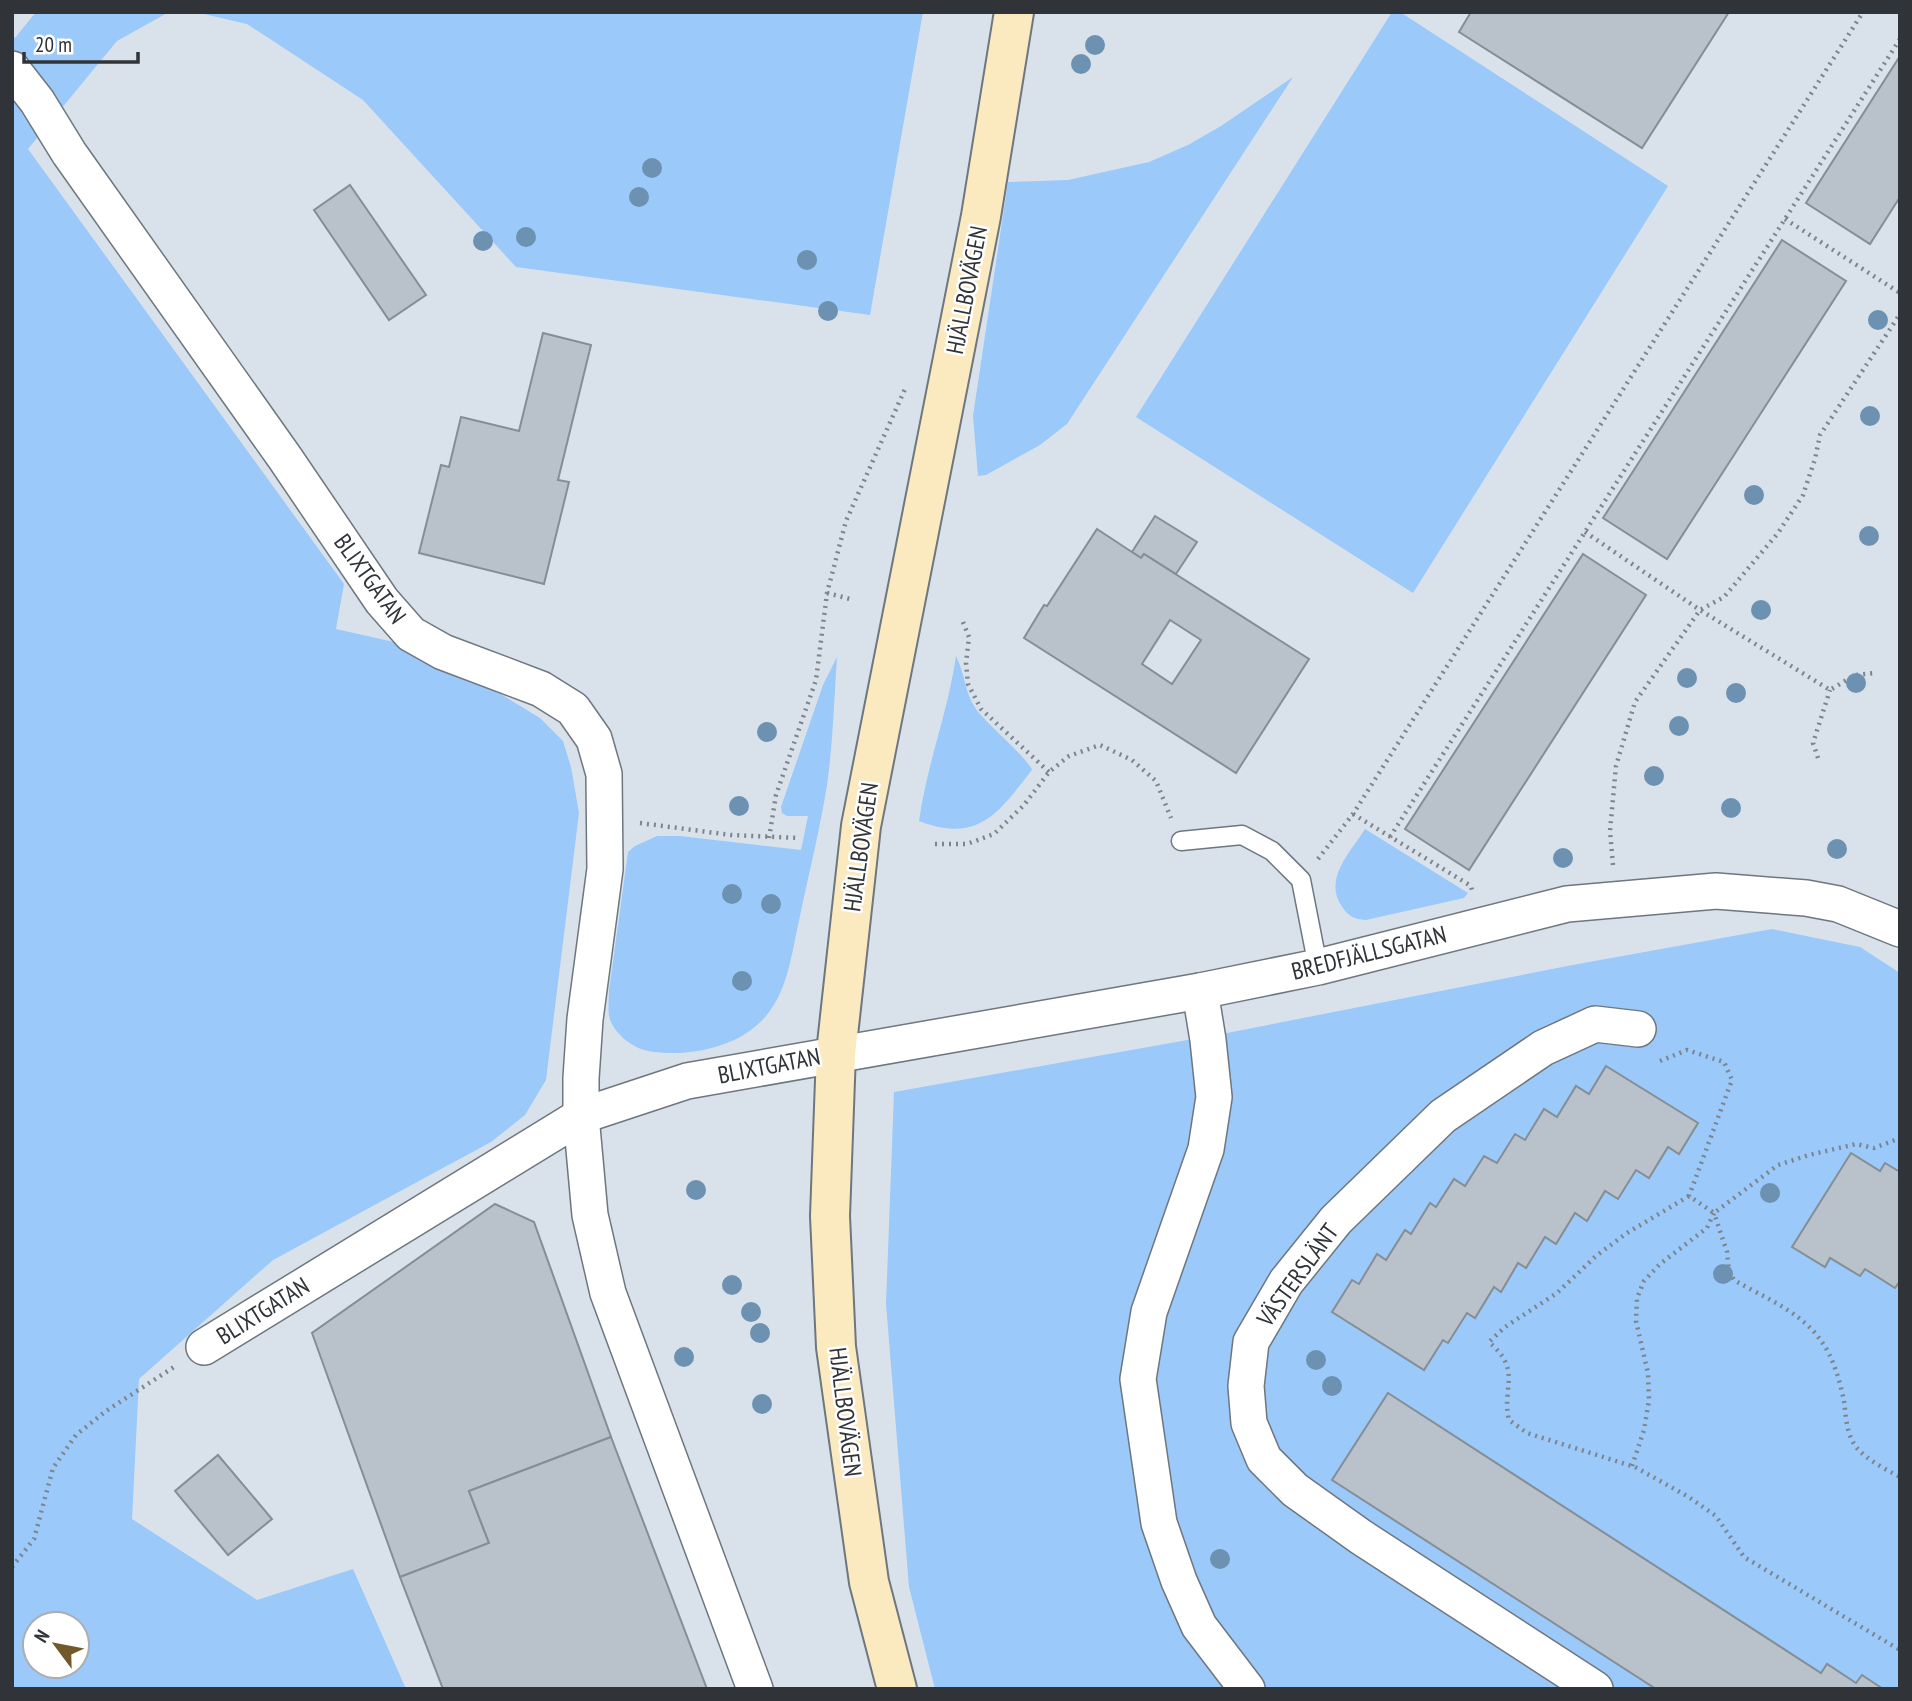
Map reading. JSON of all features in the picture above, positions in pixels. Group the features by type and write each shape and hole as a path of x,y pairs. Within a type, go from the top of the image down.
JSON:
{"street":[{"name":"HJÄLLBOVÄGEN","path":"897,1689 869,1581 836,1347 831,1216 836,1053 861,826 981,216 1014,12"},
{"name":"BLIXTGATAN","path":"12,69 37,101 69,153 285,458 382,601 411,634 443,652 541,689 573,709 594,739 604,774 605,869 584,1019 580,1078 590,1215 608,1293 755,1689"},
{"name":"BREDFJÄLLSGATAN","path":"836,1053 1200,991 1318,967 1567,904 1716,891 1806,898 1838,904 1900,929"},
{"path":"1200,991 1214,1097 1206,1149 1149,1312 1138,1379 1160,1523 1179,1581 1199,1626 1247,1689"},
{"name":"VÄSTERSLÄNT","path":"1595,1689 1361,1537 1295,1490 1264,1459 1249,1423 1246,1386 1251,1342 1286,1282 1336,1220 1443,1116 1544,1048 1595,1024 1638,1029"},
{"name":"BLIXTGATAN","path":"205,1348 581,1116 687,1081 836,1053"}],"lane":[{"path":"1181,841 1242,835 1272,851 1301,880 1318,967"}],"path":[{"path":"1301,880 1353,814 1863,12"},
{"path":"1390,837 1900,39"},
{"path":"1785,219 1900,293"},
{"path":"1610,831 1616,766 1635,702 1700,610 1724,597 1778,533 1804,495 1820,435 1900,314"},
{"path":"769,838 776,795 816,680 827,593 846,521 910,377"},
{"path":"1585,532 1700,610 1830,690"},
{"path":"827,593 850,599"},
{"path":"963,622 969,637 966,663 968,684 981,709 1049,772"},
{"path":"1818,758 1813,743 1830,690 1855,675 1875,673"},
{"path":"935,844 967,844 994,834 1024,805 1049,772 1069,756 1100,745 1132,760 1156,781 1181,841"},
{"path":"1353,814 1471,886 1481,925"},
{"path":"604,820 769,838 799,838"},
{"path":"1638,1029 1649,1065 1687,1050 1724,1062 1732,1080 1689,1196 1627,1233 1596,1256 1557,1293 1505,1327 1489,1342 1498,1350 1508,1369 1510,1389 1506,1409 1509,1420 1516,1427 1561,1445 1632,1466 1688,1496 1716,1516 1744,1557 1900,1650"},
{"path":"1632,1466 1644,1430 1649,1401 1648,1373 1636,1321 1637,1298 1644,1281 1707,1228 1714,1213 1778,1165 1856,1144 1874,1148 1900,1138"},
{"path":"1689,1196 1714,1213 1727,1252 1729,1272 1734,1280 1800,1320 1822,1342 1834,1367 1843,1398 1846,1426 1855,1446 1871,1461 1900,1477"},
{"name":"BLIXTGATAN","path":"12,1567 34,1539 53,1468 76,1435 106,1410 205,1348"}],"shaded area":[{"path":"36,12 169,12 117,41 28,149 344,584 336,629 394,642 499,693 540,718 563,741 571,767 579,813 546,1080 525,1115 491,1142 273,1260 139,1379 132,1519 257,1600 353,1569 406,1689 12,1689 12,36 15,38"},
{"path":"195,12 923,12 870,315 516,267 363,100 247,24"},
{"path":"1392,12 1400,12 1668,186 1413,593 1136,417"},
{"path":"1293,77 1067,424 1040,445 986,475 978,476 973,416 1008,182 1068,180 1149,162 1188,145 1221,126"},
{"path":"956,656 974,706 1032,770 997,811 972,826 957,829 919,821"},
{"path":"837,657 827,785 792,955 780,994 766,1016 755,1027 728,1043 679,1053 648,1051 637,1047 617,1032 609,1011 609,991 628,852 657,836 680,836 801,850 808,816 787,816 782,813 781,807 823,685"},
{"path":"1365,829 1468,893 1464,898 1366,920 1350,915 1337,898 1335,887 1340,867"},
{"path":"1772,929 1860,947 1900,973 1900,1689 935,1689 909,1587 886,1304 894,1092 1227,1033"}],"building":[{"path":"1471,12 1729,12 1642,148 1459,32"},
{"path":"1900,56 1900,197 1870,244 1806,203"},
{"path":"350,185 426,295 389,320 314,210"},
{"path":"1782,240 1846,281 1667,559 1603,518"},
{"path":"543,333 591,345 558,480 569,482 544,584 419,553 441,465 449,467 461,417 519,431"},
{"path":"1155,516 1197,542 1176,574 1144,554 1141,558 1132,552"},
{"path":"1097,529 1141,558 1144,554 1309,659 1236,773 1024,638 1044,605 1047,606","holes":["1170,620 1201,640 1172,684 1142,664"]},
{"path":"1583,554 1646,595 1469,870 1405,829"},
{"path":"1606,1066 1698,1123 1679,1154 1668,1147 1649,1178 1636,1170 1618,1199 1605,1191 1587,1221 1575,1213 1556,1244 1545,1237 1526,1268 1518,1263 1501,1292 1494,1287 1475,1318 1467,1313 1448,1343 1443,1340 1424,1370 1332,1312 1352,1280 1359,1284 1377,1254 1386,1260 1405,1230 1411,1234 1430,1203 1436,1207 1454,1179 1465,1186 1484,1156 1497,1163 1515,1134 1525,1140 1544,1109 1557,1117 1576,1086 1589,1094"},
{"path":"1851,1153 1880,1171 1885,1163 1900,1172 1900,1281 1895,1288 1865,1269 1860,1276 1830,1258 1825,1267 1792,1247"},
{"path":"495,1204 534,1222 611,1437 469,1491 489,1543 400,1577 312,1333"},
{"path":"1388,1393 1821,1673 1827,1664 1856,1683 1862,1675 1883,1689 1656,1689 1332,1480"},
{"path":"611,1437 707,1689 443,1689 400,1577 489,1543 469,1491"},
{"path":"218,1455 272,1519 228,1555 175,1491"}]}
